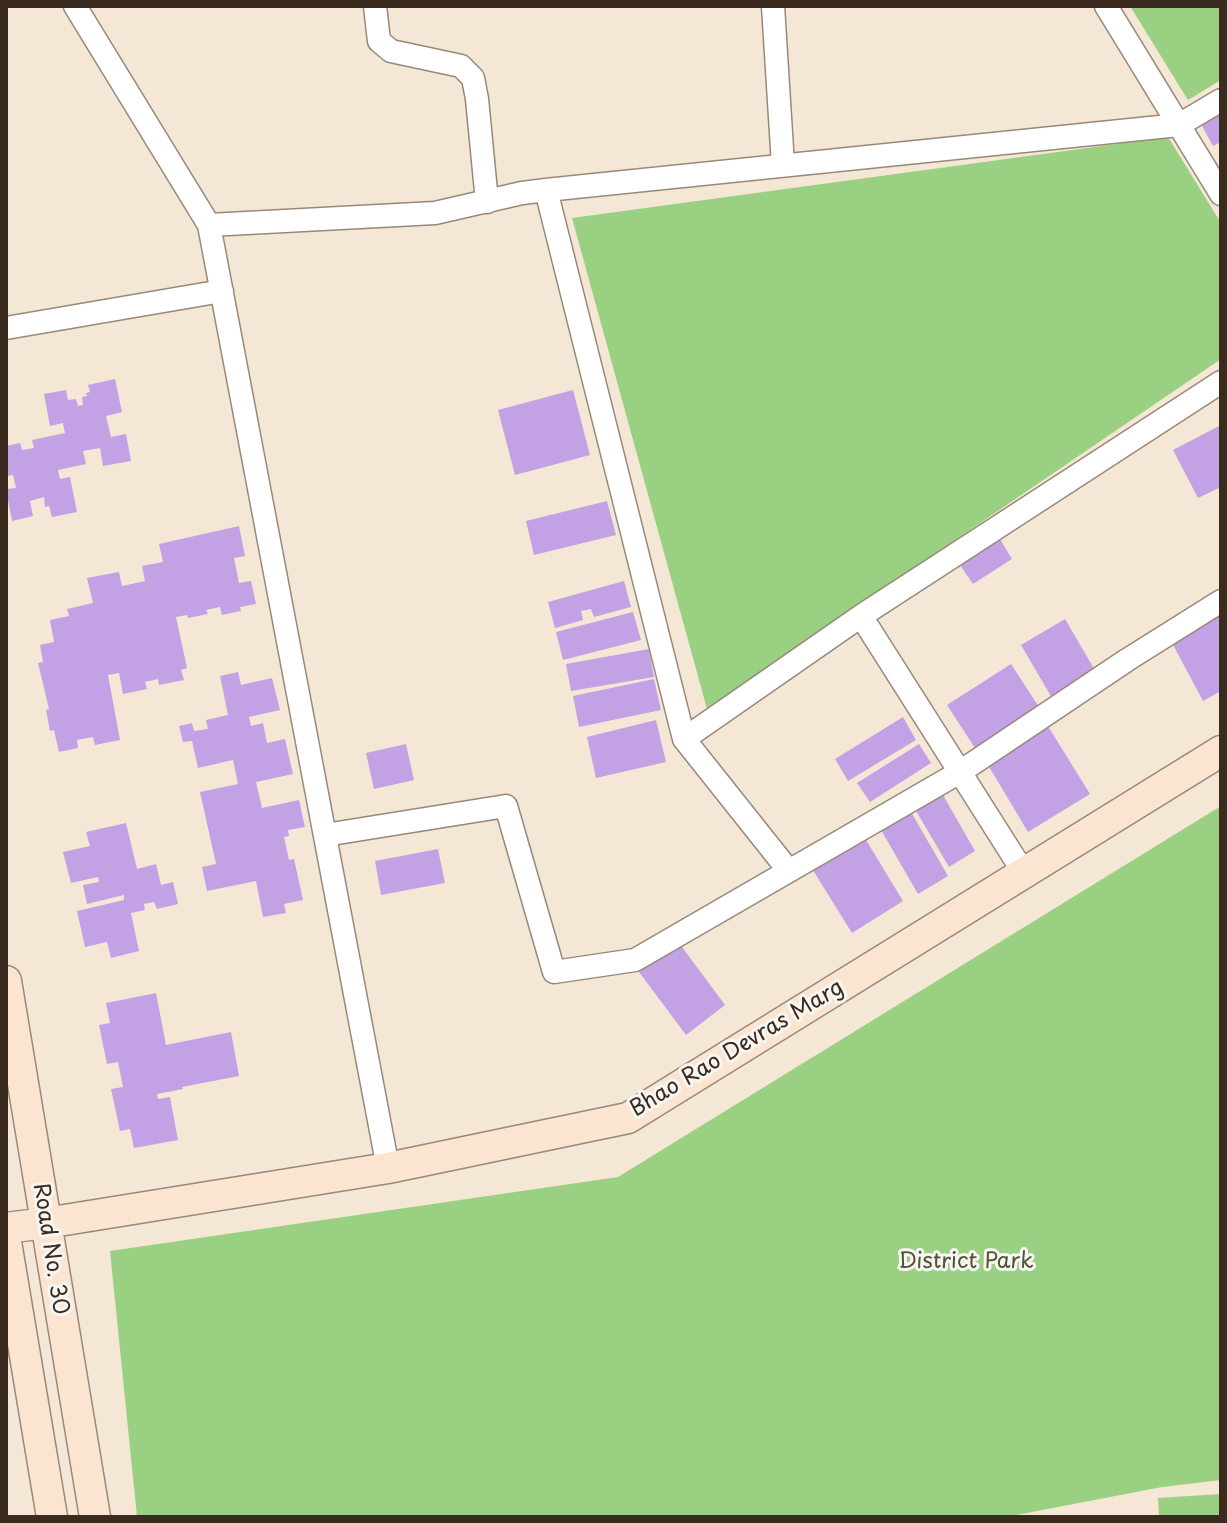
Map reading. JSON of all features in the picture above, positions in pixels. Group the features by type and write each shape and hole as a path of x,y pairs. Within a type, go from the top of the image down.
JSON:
{"street":[{"path":"75,6 209,225 388,1168"},
{"path":"375,6 379,41 391,51 461,66 473,78 487,202"},
{"path":"773,6 783,165"},
{"path":"1106,6 1221,194"},
{"path":"209,225 435,213 546,190 1179,125 1221,100"},
{"path":"546,190 684,739 789,871"},
{"path":"6,328 222,291"},
{"path":"684,739 861,616 1221,382"},
{"path":"325,835 506,806 554,972 635,960 960,772 1221,601"},
{"path":"861,616 1024,873"},
{"name":"Bhao Rao Devras Marg","path":"6,1228 388,1168 628,1118 1221,751"},
{"name":"Road No. 30","path":"6,981 95,1517"},
{"name":"Road No. 30","path":"6,1242 52,1517"}],"green space":[{"path":"1130,6 1221,6 1221,80 1188,100"},
{"path":"1168,137 1221,223 1221,359 707,709 572,218"},
{"name":"District Park","path":"1221,806 1221,1480 1162,1487 1006,1517 137,1517 110,1251 618,1177"},
{"path":"1221,1494 1221,1517 1159,1517 1158,1498"}],"building":[{"path":"1221,113 1221,142 1213,146 1201,124"},
{"path":"115,379 122,412 106,416 111,437 126,434 131,461 103,466 100,448 83,451 86,464 58,470 60,479 70,477 77,512 52,517 49,506 45,507 44,497 30,501 33,516 12,521 6,489 16,488 13,475 6,476 6,446 20,443 22,450 34,448 32,440 65,433 63,423 50,426 44,394 66,390 68,400 76,399 78,406 83,405 82,397 90,392 88,385"},
{"path":"573,390 590,455 515,475 498,410"},
{"path":"1219,426 1221,487 1198,498 1173,450"},
{"path":"607,501 616,535 534,555 526,521"},
{"path":"239,526 245,556 234,558 239,583 251,581 256,604 222,615 220,607 206,610 208,614 176,617 187,668 181,670 184,680 159,685 158,679 145,682 147,689 123,694 119,673 108,675 120,740 95,745 93,737 77,740 78,748 59,752 54,730 50,731 46,710 49,709 38,663 43,662 40,645 54,642 50,620 69,616 67,609 93,603 87,578 119,572 122,586 145,581 142,566 163,562 159,544"},
{"path":"1000,539 1012,559 973,584 960,565"},
{"path":"624,581 631,607 594,617 591,609 581,611 583,620 555,628 548,602"},
{"path":"633,612 641,640 563,660 556,632"},
{"path":"1221,615 1221,691 1203,701 1171,641"},
{"path":"1065,619 1096,672 1052,698 1021,645"},
{"path":"649,649 654,677 571,691 566,664"},
{"path":"1011,664 1039,707 975,748 947,705"},
{"path":"238,672 241,685 272,678 280,710 249,717 251,726 263,723 267,743 285,739 293,774 256,782 262,808 299,800 305,827 288,830 289,836 284,837 289,860 294,859 303,900 284,904 286,913 263,917 256,881 207,891 202,867 216,864 200,792 238,784 233,760 198,768 192,741 183,742 179,726 192,723 194,731 208,729 206,720 228,715 220,676"},
{"path":"654,679 661,710 579,727 573,696"},
{"path":"903,717 916,740 848,781 835,759"},
{"path":"656,720 666,762 596,778 587,737"},
{"path":"1046,723 1090,794 1028,832 985,760"},
{"path":"406,744 414,780 374,789 366,753"},
{"path":"919,744 931,763 870,802 857,783"},
{"path":"939,788 975,851 949,867 912,804"},
{"path":"907,805 948,876 918,894 877,823"},
{"path":"126,823 137,869 156,864 161,885 173,882 178,904 157,909 154,902 144,904 145,910 131,913 139,951 111,958 107,942 85,947 77,911 124,900 124,895 87,904 83,885 99,882 98,877 71,883 63,852 90,846 86,832"},
{"path":"863,835 903,901 852,933 811,867"},
{"path":"438,849 445,883 381,895 375,861"},
{"path":"679,943 725,1005 686,1035 639,972"},
{"path":"156,993 166,1045 231,1032 239,1076 157,1094 158,1099 170,1097 178,1140 134,1148 130,1129 120,1131 111,1089 123,1087 118,1062 107,1064 99,1025 110,1023 106,1003"}]}
